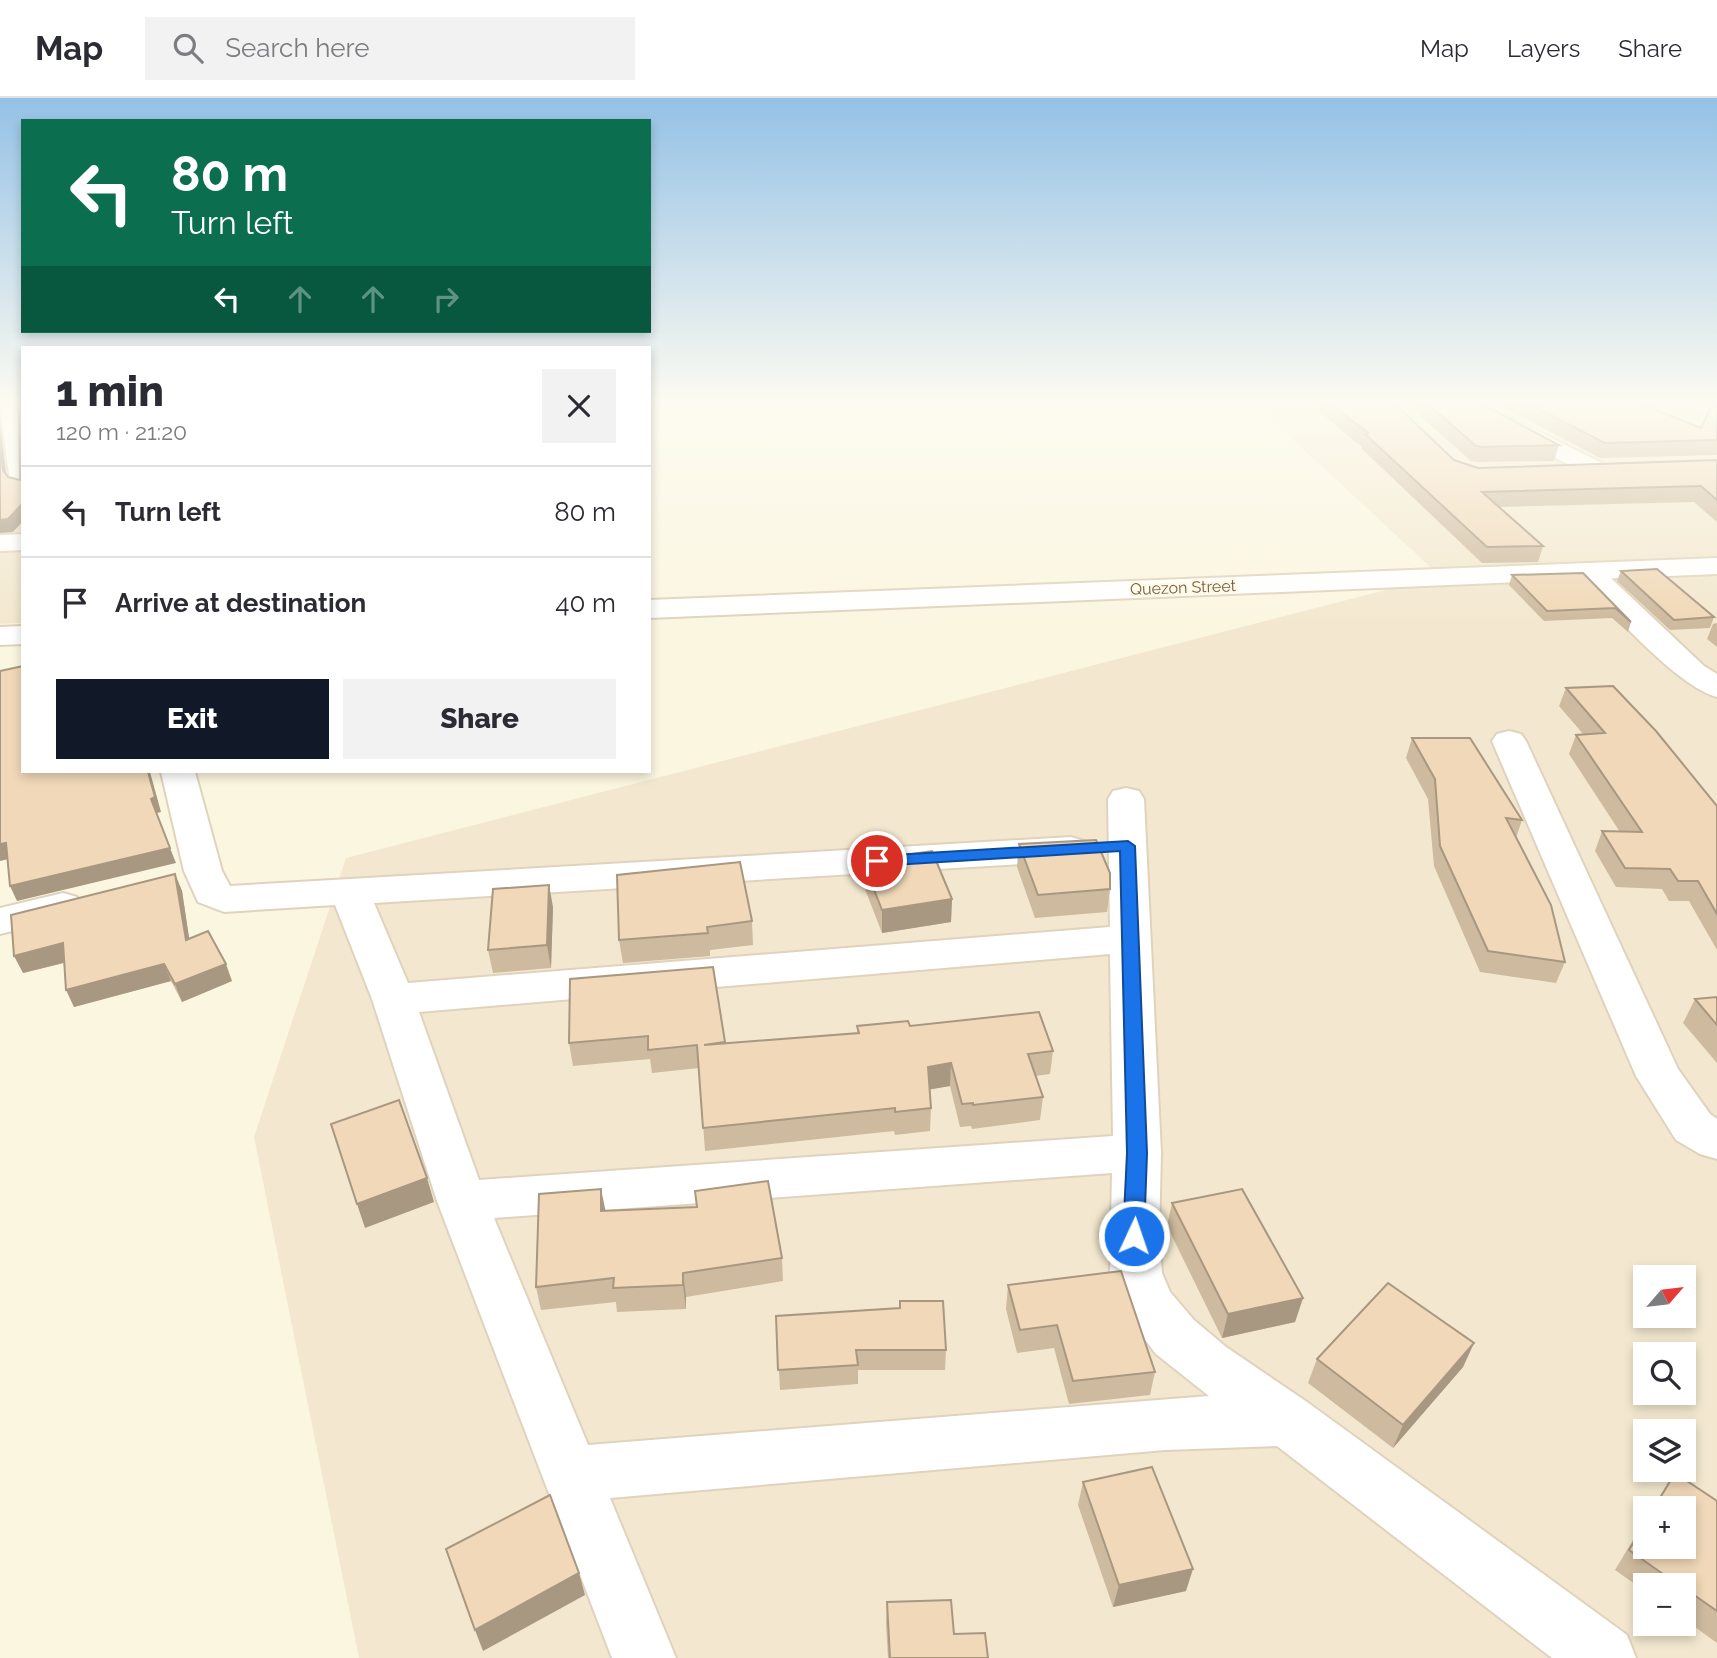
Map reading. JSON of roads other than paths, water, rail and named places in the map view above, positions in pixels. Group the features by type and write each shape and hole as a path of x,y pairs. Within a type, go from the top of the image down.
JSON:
{"street":[{"path":"0,543 21,542"},
{"name":"Quezon Street","path":"651,609 1717,566"},
{"path":"1587,571 1693,673 1717,687"},
{"path":"0,636 21,635"},
{"path":"1509,741 1659,1076 1693,1127 1717,1141"},
{"path":"178,773 203,871 212,893 224,898 350,893 1127,823 1137,1153 1134,1236 1136,1273 1151,1307 1175,1337 1207,1364 1287,1420 1604,1658"},
{"path":"162,881 203,871"},
{"path":"350,893 393,999 462,1201 644,1658"},
{"path":"0,921 95,898"},
{"path":"393,999 1130,939"},
{"path":"462,1201 1137,1153"},
{"path":"571,1474 1165,1424 1287,1420"}]}
